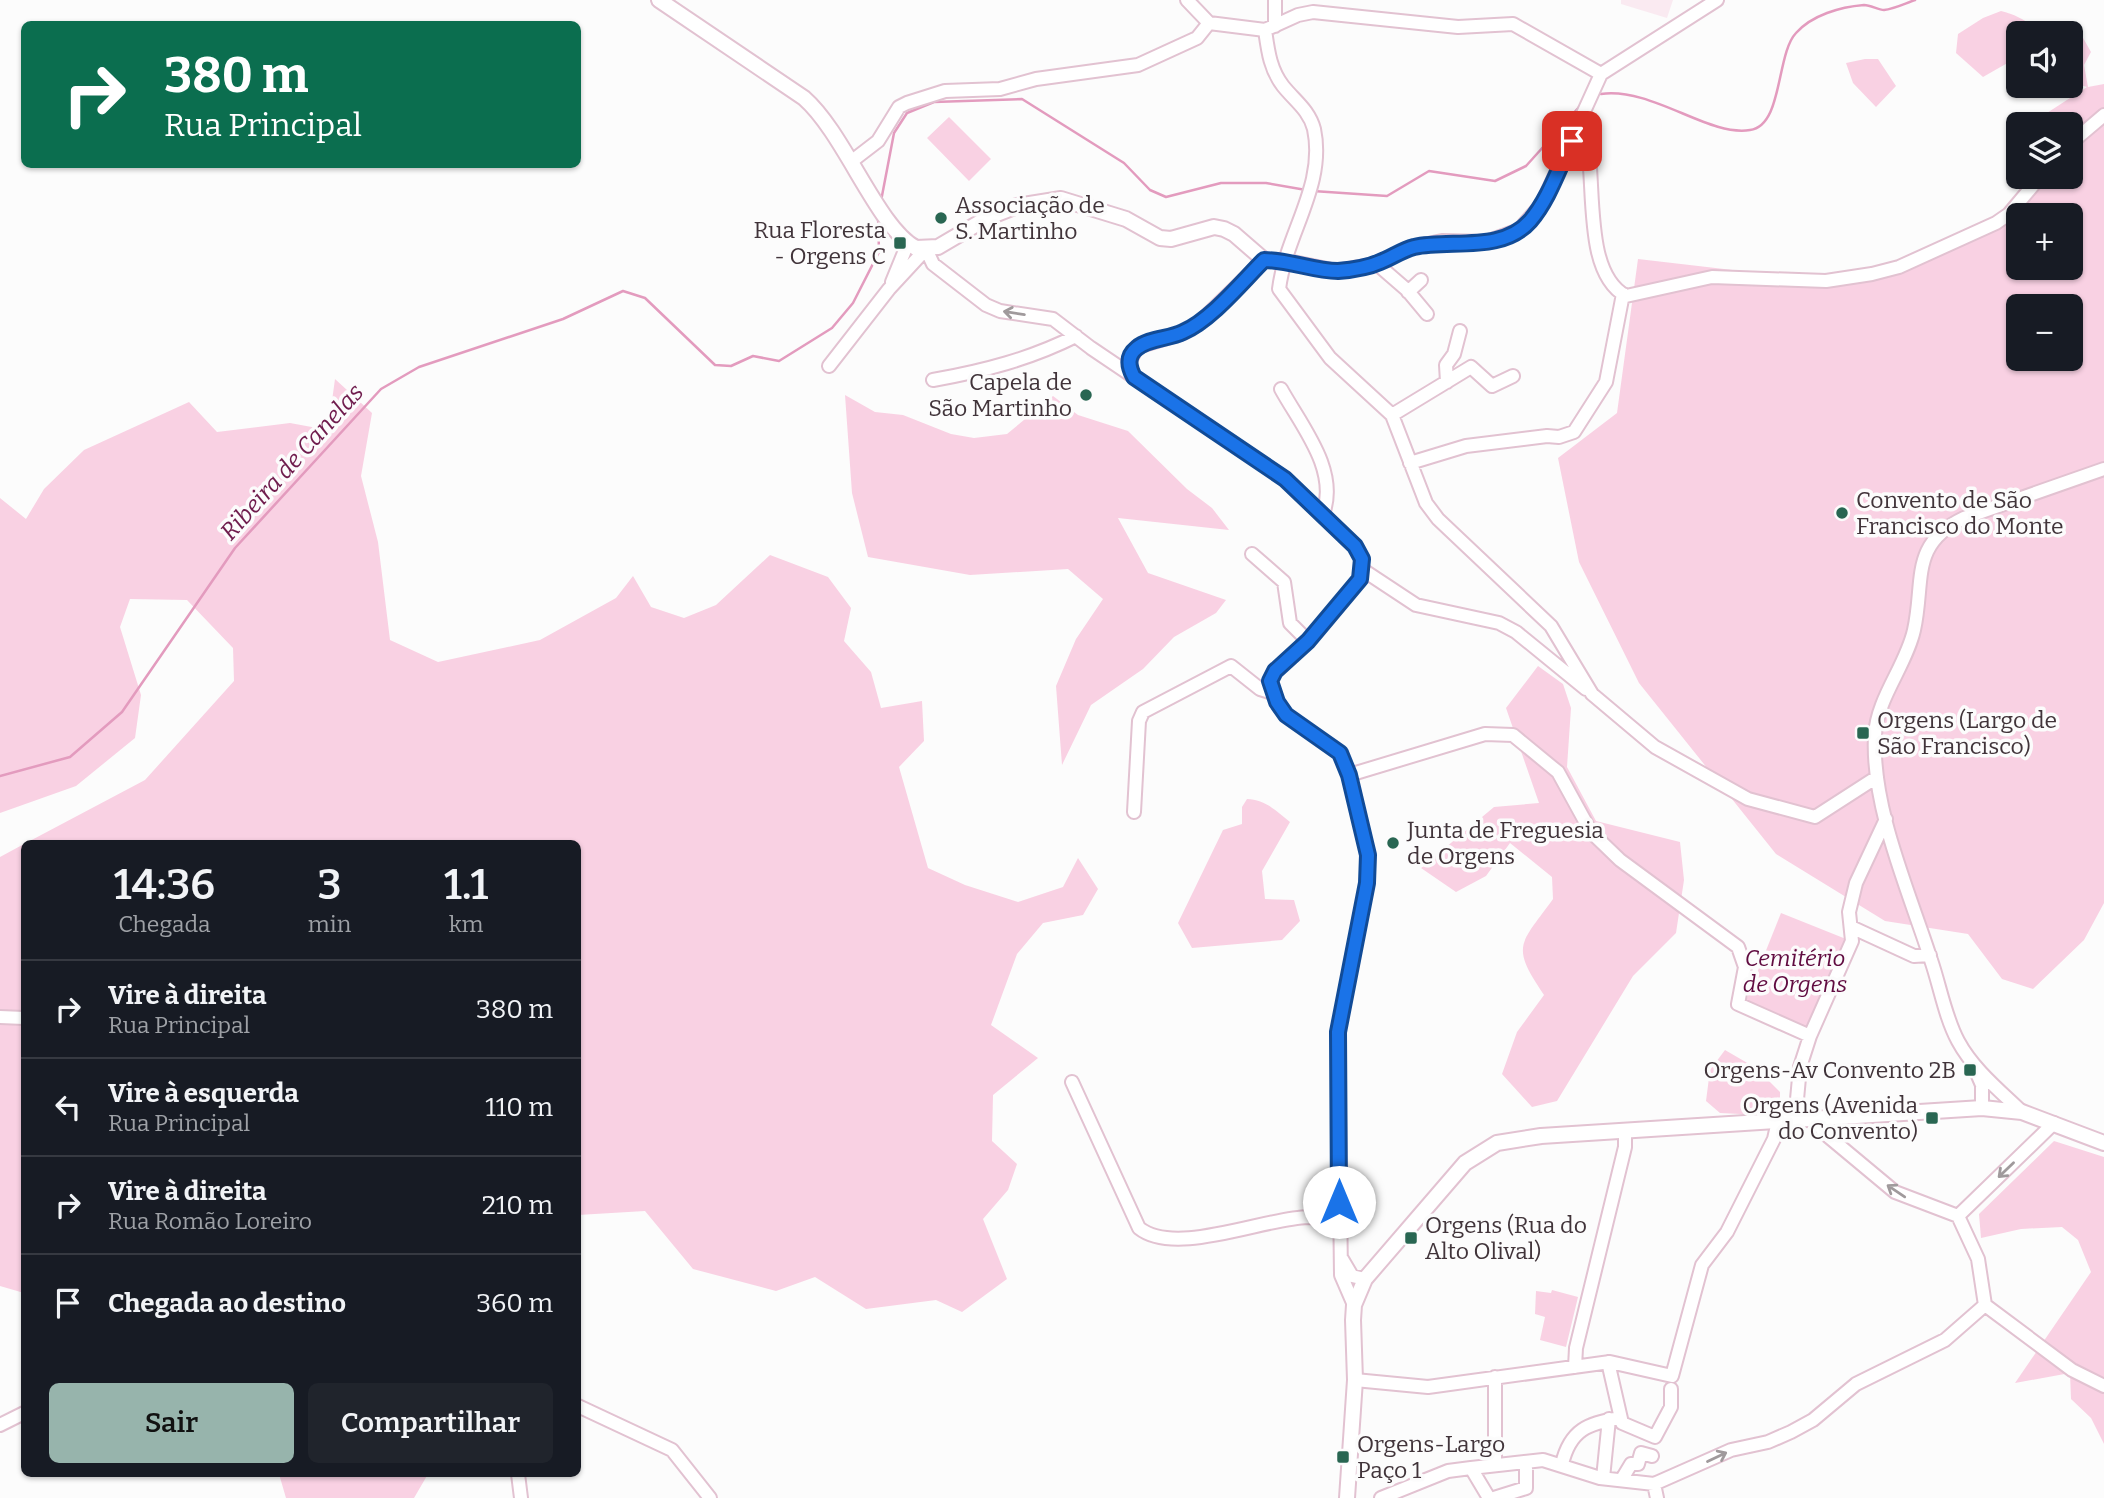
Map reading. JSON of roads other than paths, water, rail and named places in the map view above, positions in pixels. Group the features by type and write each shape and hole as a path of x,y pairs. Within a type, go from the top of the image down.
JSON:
{"street":[{"path":"659,0 804,98 822,114 884,212 908,243 926,249 937,247 989,217 1017,206 1061,199 1126,219 1160,238 1171,239 1214,228 1224,229 1234,234 1264,260 1283,260 1337,271 1377,264 1409,248 1441,242 1486,242 1519,230 1542,204 1601,74 1717,0"},
{"path":"1187,0 1209,23 1270,28 1298,15 1314,12 1458,27 1513,24 1601,74"},
{"path":"1275,0 1270,28 1271,65 1284,86 1307,112 1314,127 1318,160 1310,190 1283,260 1279,289 1330,358 1392,415 1426,503 1505,585 1551,626 1592,694"},
{"path":"852,161 878,141 899,107 907,103 945,91 1000,89 1036,79 1138,65 1167,55 1197,38 1209,23"},
{"path":"2083,133 2104,115"},
{"path":"1581,120 1589,137 1593,227 1609,282 1623,295"},
{"path":"1623,295 1712,277 1826,281 1899,267 2009,215 2030,189"},
{"path":"889,289 908,243"},
{"path":"829,366 889,289 926,249"},
{"path":"926,249 933,264 986,305 1053,319 1273,471 1355,546 1363,570 1360,579 1308,641 1275,671 1270,681 1273,693 1286,715 1340,753 1349,775 1368,858 1357,944 1338,1032 1340,1276 1354,1305"},
{"path":"1134,377 1129,363 1137,348 1183,333 1198,324 1264,260"},
{"path":"1377,264 1408,292 1427,314"},
{"path":"1408,292 1421,280"},
{"path":"1410,463 1466,446 1547,436 1559,437 1574,432 1606,382 1623,295"},
{"path":"1447,382 1446,365 1454,354 1460,331"},
{"path":"933,380 980,372 1036,356 1076,336"},
{"path":"1392,415 1471,367 1492,386 1513,376"},
{"path":"1281,389 1327,473 1327,503 1323,514"},
{"path":"2022,1112 1989,1080 1957,1040 1886,819 1877,777 1877,722 1913,635 1921,563 1935,537 1945,527 1964,518 2104,469"},
{"path":"1252,554 1284,582 1290,623 1308,641"},
{"path":"1363,570 1416,605 1508,628 1655,747 1748,799 1815,817 1877,777"},
{"path":"1134,812 1139,721 1148,707 1231,666 1260,689 1273,693"},
{"path":"1349,775 1485,733 1513,735 1558,772 1591,832 1620,860 1738,947 1745,967 1738,1004 1810,1037"},
{"path":"1796,1121 1800,1067 1810,1037 1852,940 1849,912 1856,883 1886,819"},
{"path":"1851,927 1914,956 1930,955"},
{"path":"0,1017 21,1018"},
{"path":"1972,1061 1982,1085 1982,1108"},
{"path":"1989,1080 1997,1108"},
{"path":"1072,1082 1139,1228 1147,1235 1172,1239 1307,1217 1339,1225"},
{"path":"1351,1495 1355,1380 1354,1305 1365,1279 1465,1163 1497,1143 1541,1136 1997,1108 2022,1112 2104,1143"},
{"path":"1817,1119 1823,1132 1895,1192 1958,1216 1978,1259 1985,1305 2072,1370 2104,1386"},
{"path":"1562,1464 1569,1441 1598,1420 1614,1419 1654,1437 1671,1407 1672,1382 1702,1265 1727,1232 1774,1139 1778,1122"},
{"path":"1958,1216 2054,1123"},
{"path":"1575,1367 1576,1348 1625,1147 1625,1131"},
{"path":"1339,1252 1352,1276 1365,1279"},
{"path":"1381,1498 1448,1471 1543,1460 1603,1478 1654,1484 1731,1450 1768,1442 1791,1432 1813,1420 1856,1384 1945,1340 1985,1305"},
{"path":"1355,1380 1429,1387 1608,1362 1672,1382"},
{"path":"1603,1478 1614,1419 1608,1362"},
{"path":"1495,1377 1495,1465"},
{"path":"581,1407 672,1450 710,1498"},
{"path":"0,1424 21,1414"},
{"path":"1622,1479 1631,1464 1638,1464 1646,1455 1641,1442 1644,1432"},
{"path":"1494,1498 1526,1488 1527,1462"},
{"path":"1471,1468 1489,1498"},
{"path":"518,1477 521,1498"},
{"path":"1654,1484 1657,1498"}],"waterway":[{"path":"1601,94 1640,98 1716,126 1750,130 1761,126 1768,116 1790,43 1796,33 1810,21 1845,8 1864,5 1884,10 1915,0"},
{"path":"881,201 894,133 907,113 934,102 1022,99 1124,163 1150,190 1166,197 1221,183 1266,183 1306,190"},
{"path":"1313,191 1387,196 1429,171 1495,181 1526,166 1580,106"},
{"name":"Ribeira de Canelas","path":"0,776 70,757 122,712 235,548 381,389 419,367 563,319 623,291 645,298 715,365 731,366 753,356 779,361 832,328 853,303 879,252 878,215"}],"place":[{"name":"Associação de S. Martinho","path":"941,218"},
{"name":"Rua Floresta - Orgens C","path":"900,243"},
{"name":"Capela de São Martinho","path":"1086,395"},
{"name":"Convento de São Francisco do Monte","path":"1842,513"},
{"name":"Orgens (Largo de São Francisco)","path":"1863,733"},
{"name":"Junta de Freguesia de Orgens","path":"1393,843"},
{"name":"Orgens-Av Convento 2B","path":"1970,1070"},
{"name":"Orgens (Avenida do Convento)","path":"1932,1118"},
{"name":"Orgens (Rua do Alto Olival)","path":"1411,1238"},
{"name":"Orgens-Largo Paço 1","path":"1343,1457"}],"park label":[{"name":"Cemitério de Orgens","path":"1795,971"}]}
